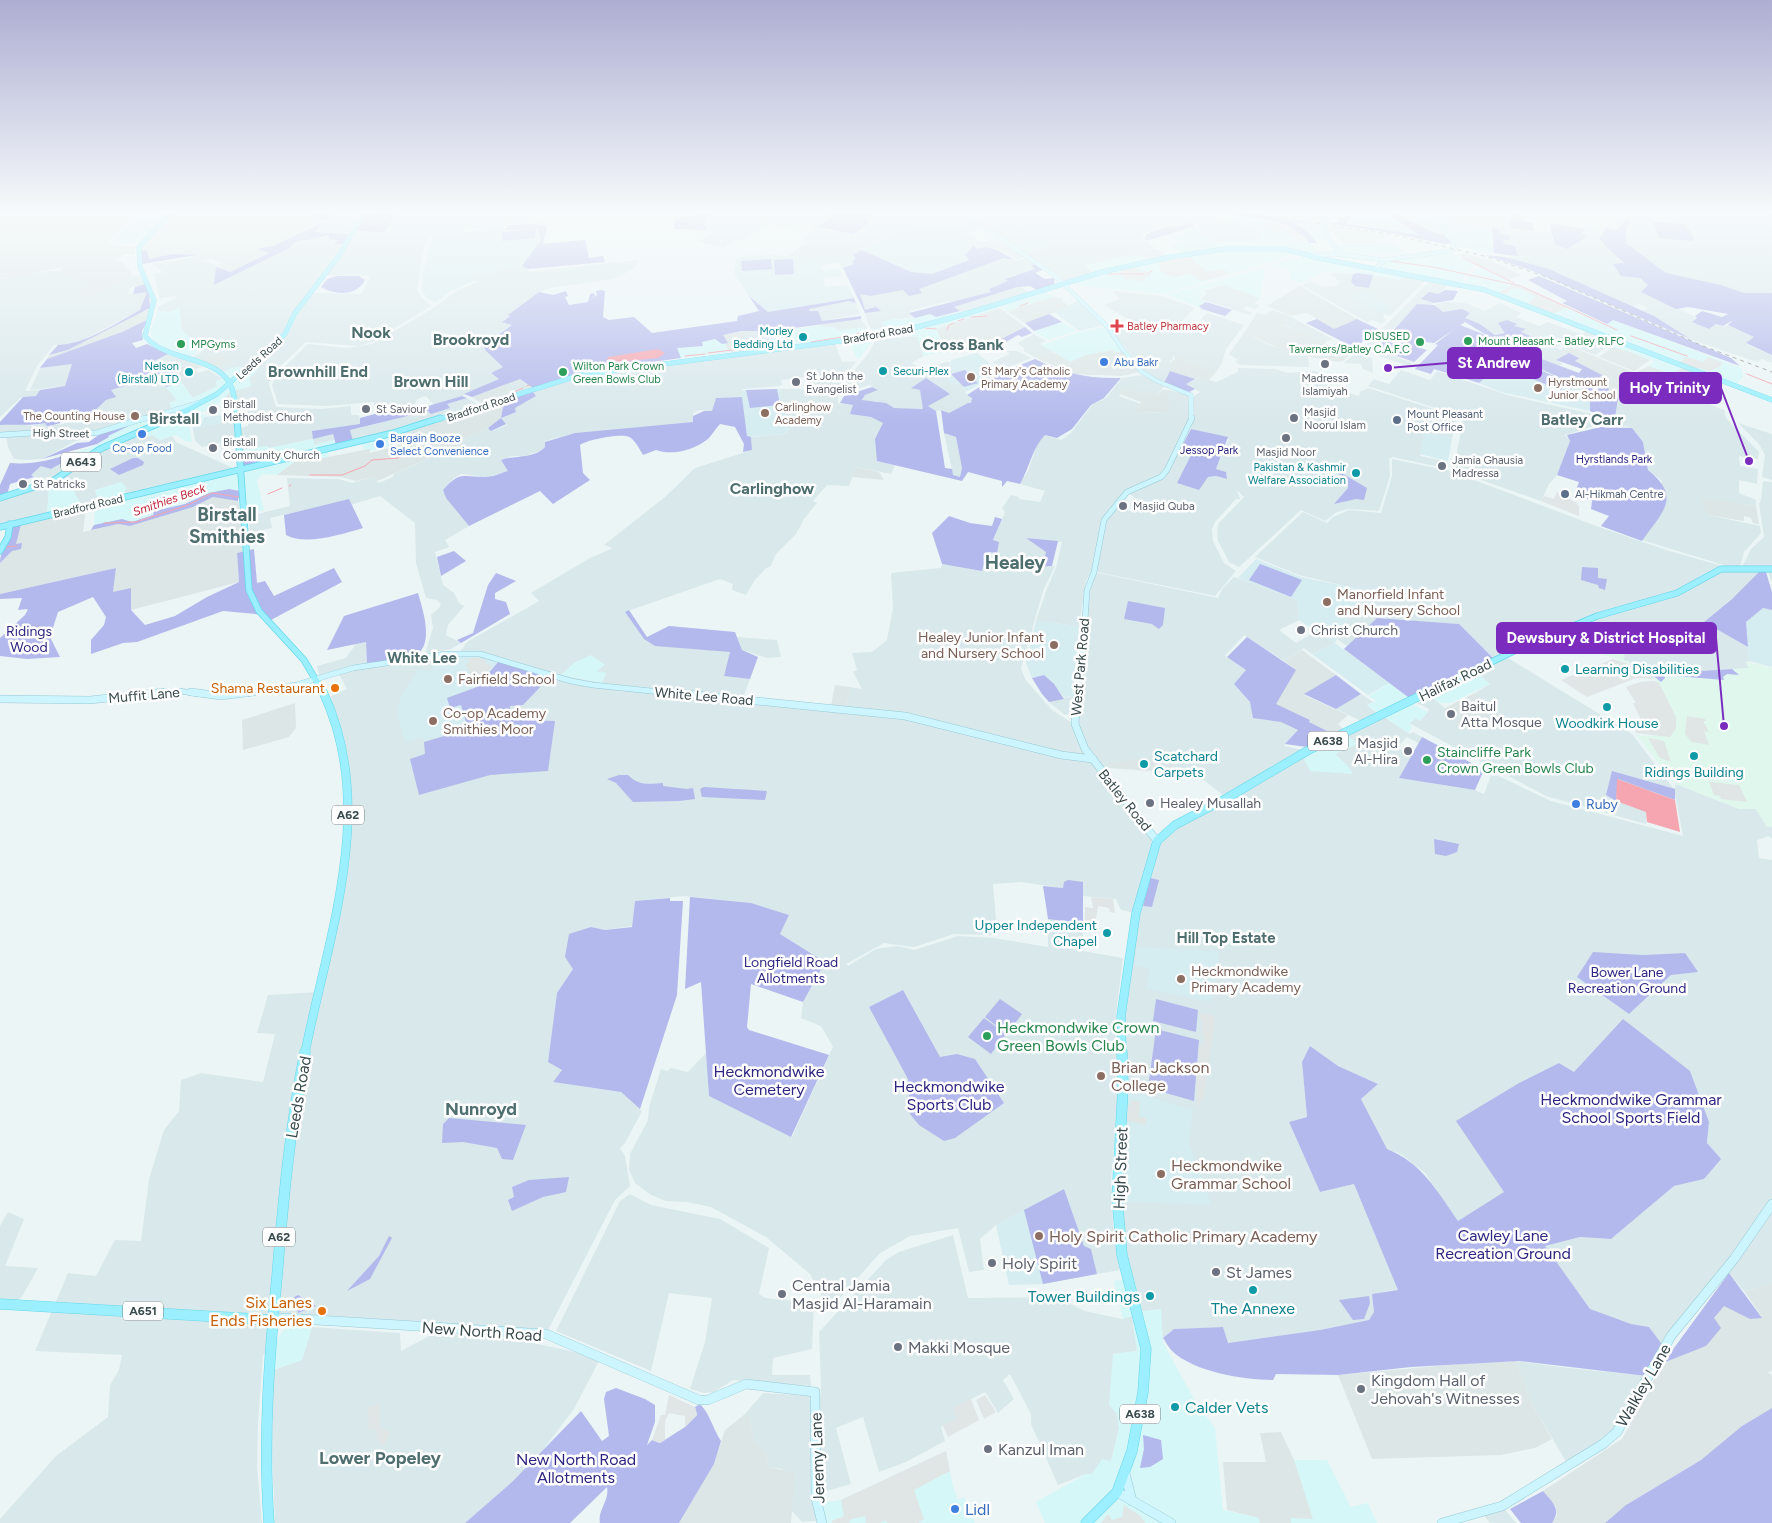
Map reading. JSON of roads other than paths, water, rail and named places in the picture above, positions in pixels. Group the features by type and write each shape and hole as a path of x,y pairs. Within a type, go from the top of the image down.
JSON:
{"main road":[{"path":"146,281 154,300 145,336 152,346 202,364 226,378 230,384"},
{"name":"Leeds Road","path":"230,384 285,334 295,314 320,281"},
{"path":"1059,281 1062,284"},
{"name":"Bradford Road","path":"0,527 434,422 580,375 676,360 886,335 1073,281"},
{"name":"Bradford Road","path":"1441,281 1468,286 1503,296 1736,388 1772,400"},
{"name":"West Park Road","path":"1062,284 1107,326 1123,350 1142,372 1157,382 1191,395 1192,418 1167,470 1157,480 1123,495 1104,520 1094,572 1087,590 1082,665 1075,724 1085,749 1092,759"},
{"name":"A643","path":"0,498 53,481 105,446 188,411 230,384"},
{"name":"A62","path":"230,384 236,408 240,469 246,515 249,590 260,612 302,658 316,679"},
{"name":"High Street","path":"1,435 10,433 96,433 171,409 205,401"},
{"path":"0,551 8,537 10,524"},
{"name":"Halifax Road","path":"1157,841 1175,825 1227,798 1307,751 1516,650 1597,616 1677,593 1721,569 1772,569"},
{"name":"White Lee Road","path":"316,679 353,668 408,659 459,653 480,654 571,681 593,685 904,716 1049,752 1092,759"},
{"name":"Leeds Road","path":"269,1523 265,1450 280,1225 300,1076 328,954 346,856 348,800 345,761 335,723 316,679"},
{"name":"Muffit Lane","path":"0,699 90,700 179,691 229,696 296,685 316,679"},
{"name":"Batley Road","path":"1092,759 1152,832 1157,841"},
{"name":"High Street","path":"1118,1492 1138,1426 1146,1349 1122,1255 1119,1222 1118,1197 1123,1088 1121,1016 1136,913 1146,870 1157,841"},
{"name":"Walkley Lane","path":"1442,1523 1502,1506 1603,1444 1616,1432 1671,1336 1734,1259 1772,1204"},
{"name":"A651","path":"0,1304 273,1320"},
{"name":"New North Road","path":"273,1320 290,1319 546,1334 699,1400 708,1400 735,1387 751,1385 815,1392"},
{"name":"Jeremy Lane","path":"815,1392 816,1498 822,1523"},
{"path":"1125,1472 1132,1501"},
{"path":"1118,1492 1152,1514 1171,1523"},
{"name":"A638","path":"1086,1523 1118,1492"}],"waterway":[{"path":"1498,281 1521,286 1617,330"},
{"path":"1510,281 1514,283"},
{"path":"1020,306 1028,303"},
{"path":"971,317 987,316"},
{"path":"958,321 964,319"},
{"path":"947,330 949,325 954,323"},
{"path":"925,328 936,329"},
{"path":"856,334 869,331"},
{"path":"811,342 848,336"},
{"path":"1631,336 1687,356"},
{"path":"743,349 772,344"},
{"name":"Smithies Beck","path":"708,353 740,349"},
{"name":"Smithies Beck","path":"685,356 705,354"},
{"path":"1747,374 1772,384"},
{"name":"Smithies Beck","path":"512,393 523,388"},
{"name":"Smithies Beck","path":"310,475 342,475 365,466 372,460 398,458 441,441"},
{"name":"Smithies Beck","path":"268,494 282,488"},
{"name":"Smithies Beck","path":"104,523 136,522 188,505 212,493 239,497"},
{"name":"Smithies Beck","path":"6,547 17,546"}],"railway":[{"path":"1556,281 1703,346 1772,372"}],"place":[{"name":"Batley Pharmacy","path":"1117,326"},
{"name":"Morley Bedding Ltd","path":"803,337"},
{"name":"Mount Pleasant - Batley RLFC","path":"1468,341"},
{"name":"DISUSED Taverners/Batley C.A.F.C","path":"1420,342"},
{"name":"MPGyms","path":"181,344"},
{"name":"Abu Bakr","path":"1104,362"},
{"name":"Madressa Islamiyah","path":"1325,364"},
{"name":"St Andrew","path":"1388,368"},
{"name":"Securi-Plex","path":"883,371"},
{"name":"Nelson (Birstall) LTD","path":"189,372"},
{"name":"Wilton Park Crown Green Bowls Club","path":"563,372"},
{"name":"St Mary's Catholic Primary Academy","path":"971,377"},
{"name":"St John the Evangelist","path":"796,382"},
{"name":"Hyrstmount Junior School","path":"1538,388"},
{"name":"St Saviour","path":"366,409"},
{"name":"Birstall Methodist Church","path":"213,410"},
{"name":"Carlinghow Academy","path":"765,413"},
{"name":"The Counting House","path":"135,416"},
{"name":"Masjid Noorul Islam","path":"1294,418"},
{"name":"Mount Pleasant Post Office","path":"1397,420"},
{"name":"Co-op Food","path":"142,434"},
{"name":"Masjid Noor","path":"1286,438"},
{"name":"Bargain Booze Select Convenience","path":"380,444"},
{"name":"Birstall Community Church","path":"213,448"},
{"name":"Holy Trinity","path":"1749,461"},
{"name":"Jamia Ghausia Madressa","path":"1442,466"},
{"name":"Pakistan & Kashmir Welfare Association","path":"1356,473"},
{"name":"St Patricks","path":"23,484"},
{"name":"Al-Hikmah Centre","path":"1565,494"},
{"name":"Masjid Quba","path":"1123,506"},
{"name":"Manorfield Infant and Nursery School","path":"1327,602"},
{"name":"Christ Church","path":"1301,630"},
{"name":"Healey Junior Infant and Nursery School","path":"1054,645"},
{"name":"Learning Disabilities","path":"1565,669"},
{"name":"Fairfield School","path":"448,679"},
{"name":"Shama Restaurant","path":"335,688"},
{"name":"Woodkirk House","path":"1607,707"},
{"name":"Baitul Atta Mosque","path":"1451,714"},
{"name":"Co-op Academy Smithies Moor","path":"433,721"},
{"name":"Dewsbury & District Hospital","path":"1724,726"},
{"name":"Masjid Al-Hira","path":"1408,751"},
{"name":"Ridings Building","path":"1694,756"},
{"name":"Staincliffe Park Crown Green Bowls Club","path":"1427,760"},
{"name":"Scatchard Carpets","path":"1144,764"},
{"name":"Healey Musallah","path":"1150,803"},
{"name":"Ruby","path":"1576,804"},
{"name":"Upper Independent Chapel","path":"1107,933"},
{"name":"Heckmondwike Primary Academy","path":"1181,979"},
{"name":"Heckmondwike Crown Green Bowls Club","path":"987,1036"},
{"name":"Brian Jackson College","path":"1101,1076"},
{"name":"Heckmondwike Grammar School","path":"1161,1174"},
{"name":"Holy Spirit Catholic Primary Academy","path":"1039,1236"},
{"name":"Holy Spirit","path":"992,1263"},
{"name":"St James","path":"1216,1272"},
{"name":"The Annexe","path":"1253,1290"},
{"name":"Central Jamia Masjid Al-Haramain","path":"782,1294"},
{"name":"Tower Buildings","path":"1150,1296"},
{"name":"Six Lanes Ends Fisheries","path":"322,1311"},
{"name":"Makki Mosque","path":"898,1347"},
{"name":"Kingdom Hall of Jehovah's Witnesses","path":"1361,1389"},
{"name":"Calder Vets","path":"1175,1407"},
{"name":"Kanzul Iman","path":"988,1449"},
{"name":"Lidl","path":"955,1509"}],"district":[{"name":"Nook","path":"371,332"},
{"name":"Brookroyd","path":"471,339"},
{"name":"Cross Bank","path":"963,344"},
{"name":"Brownhill End","path":"318,371"},
{"name":"Brown Hill","path":"431,381"},
{"name":"Birstall","path":"174,418"},
{"name":"Batley Carr","path":"1582,419"},
{"name":"Carlinghow","path":"772,488"},
{"name":"Birstall Smithies","path":"227,525"},
{"name":"Healey","path":"1015,562"},
{"name":"White Lee","path":"422,658"},
{"name":"Hill Top Estate","path":"1226,938"},
{"name":"Nunroyd","path":"481,1109"},
{"name":"Lower Popeley","path":"380,1458"}],"park label":[{"name":"Jessop Park","path":"1209,450"},
{"name":"Hyrstlands Park","path":"1614,459"},
{"name":"Ridings Wood","path":"29,640"},
{"name":"Longfield Road Allotments","path":"791,970"},
{"name":"Bower Lane Recreation Ground","path":"1627,980"},
{"name":"Heckmondwike Cemetery","path":"769,1080"},
{"name":"Heckmondwike Sports Club","path":"949,1095"},
{"name":"Heckmondwike Grammar School Sports Field","path":"1631,1108"},
{"name":"Cawley Lane Recreation Ground","path":"1503,1244"},
{"name":"New North Road Allotments","path":"576,1468"}]}
